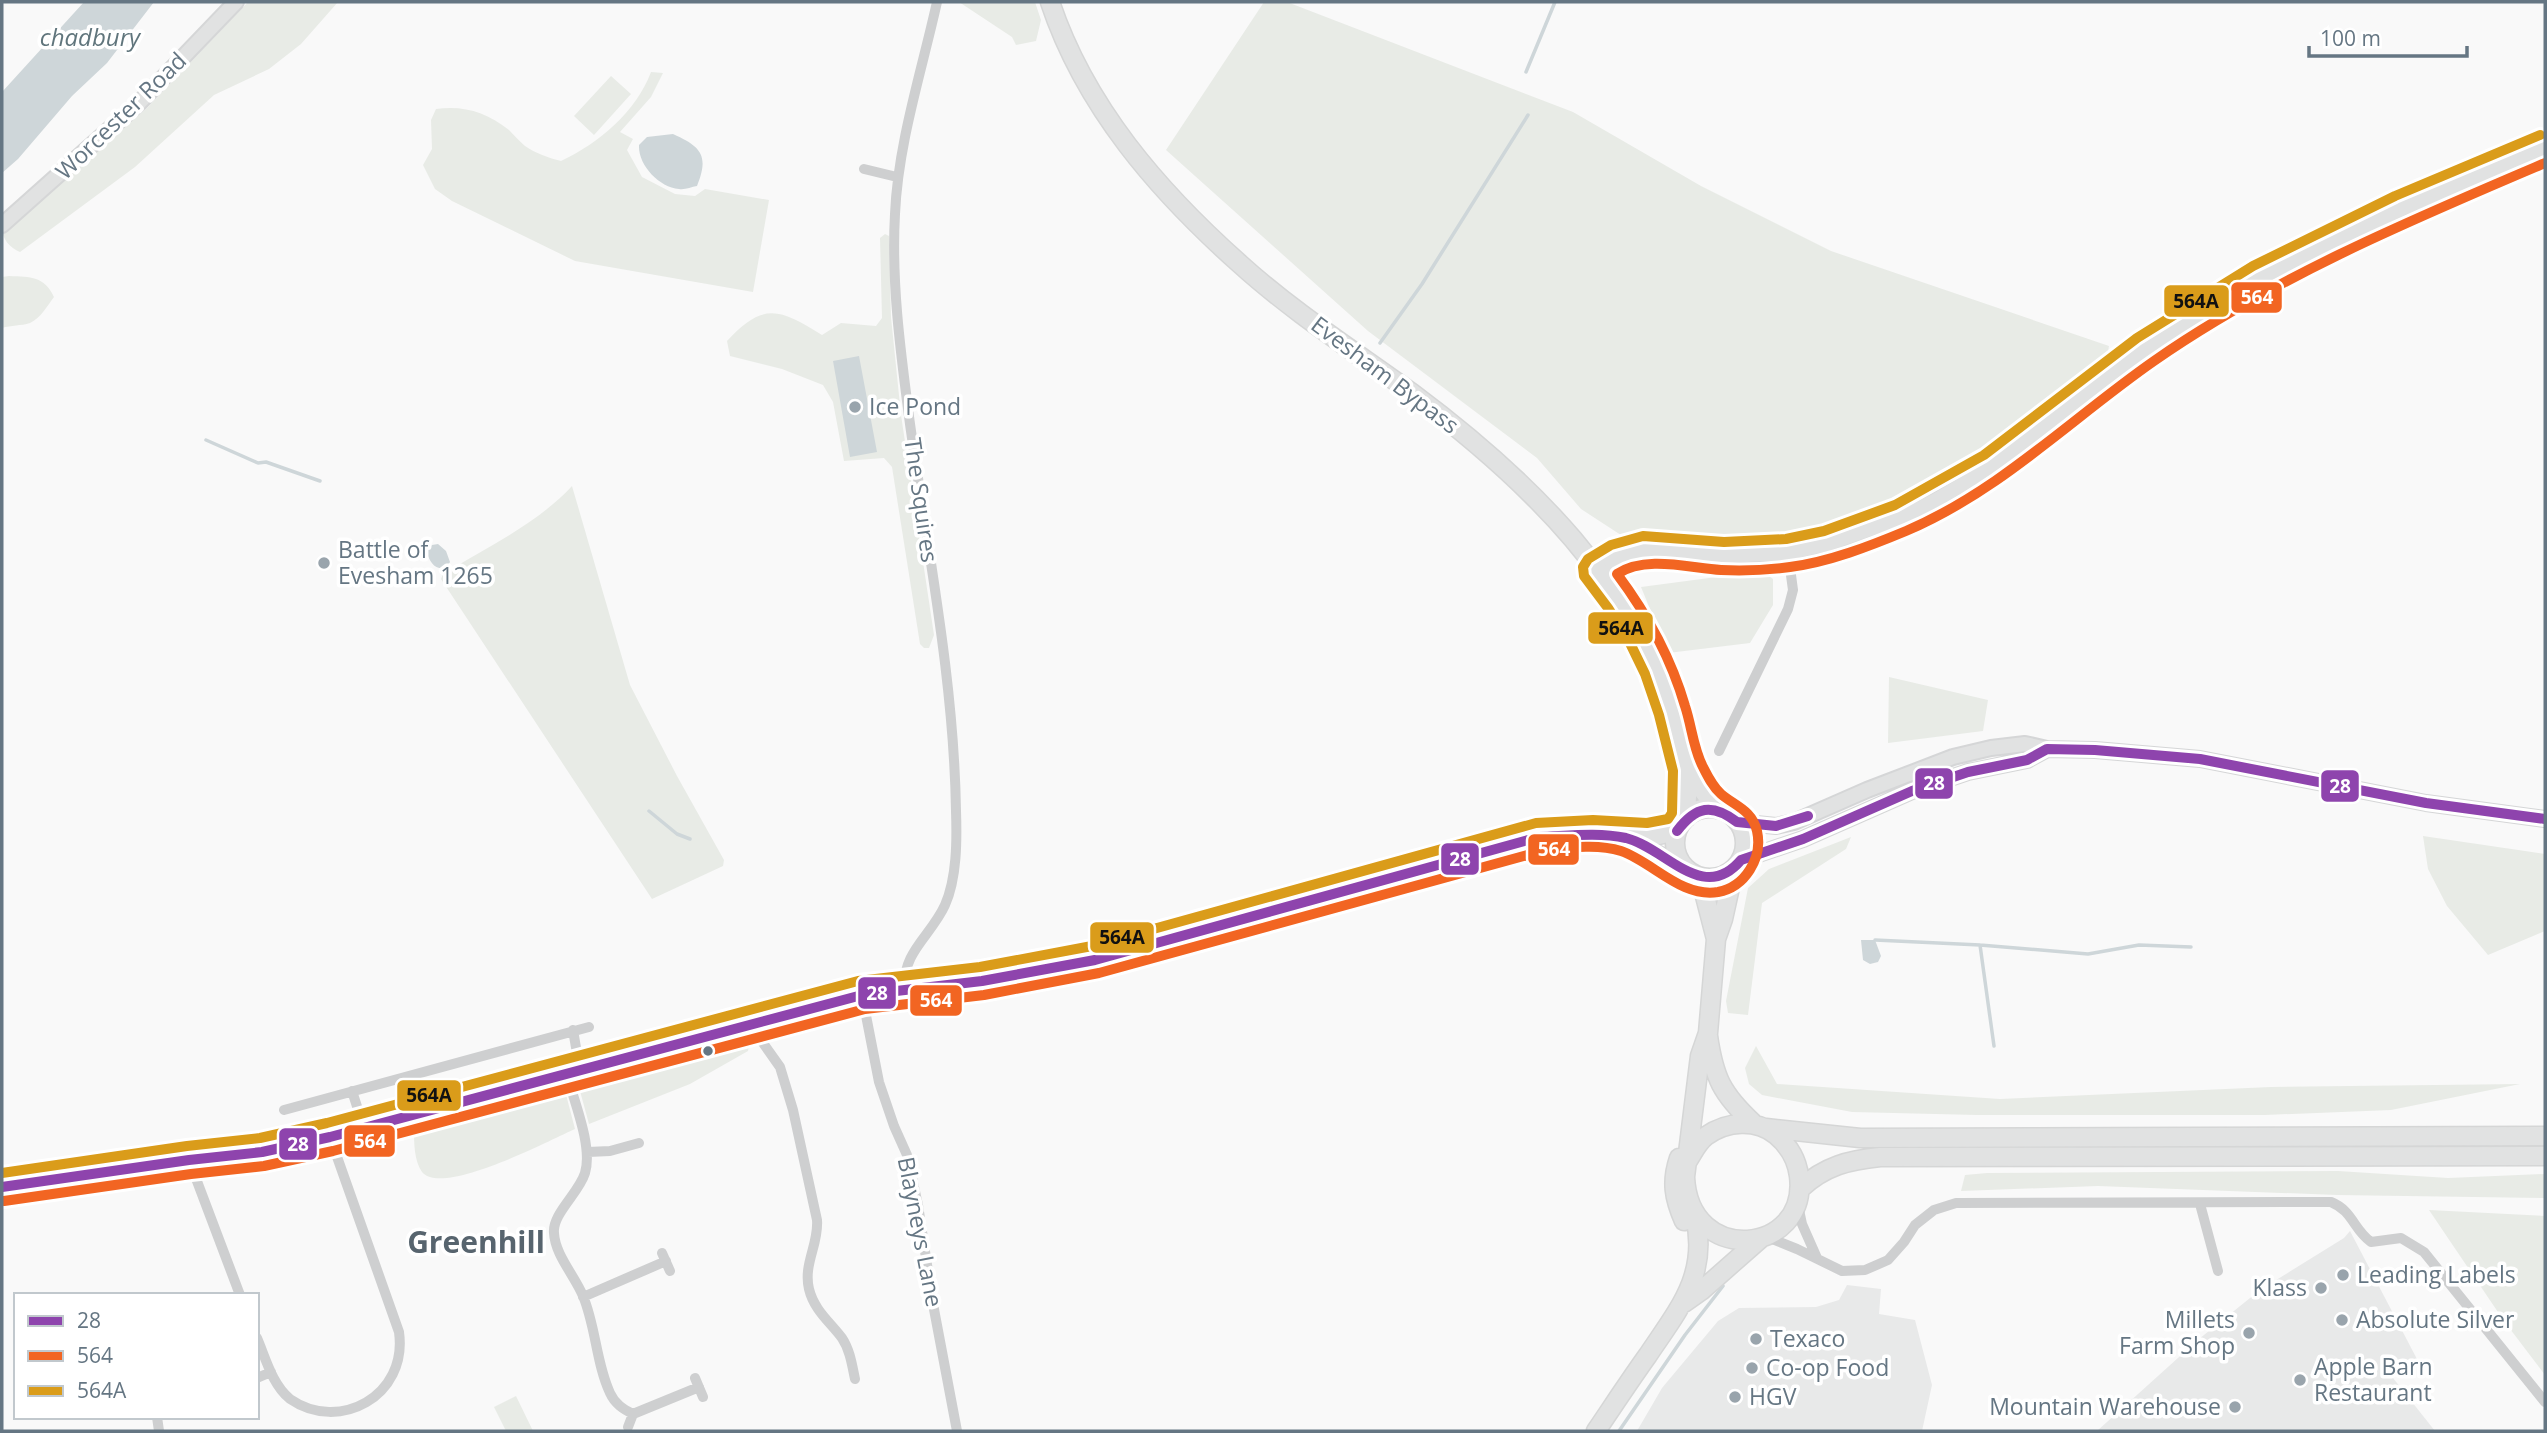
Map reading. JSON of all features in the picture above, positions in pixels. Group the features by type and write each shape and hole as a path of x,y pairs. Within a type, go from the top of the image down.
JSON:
{"highway":[{"name":"Evesham Bypass","path":"1049,2 1073,60 1097,103 1135,157 1184,212 1241,266 1466,435 1527,491 1570,536 1597,570 1641,634 1658,669 1672,711 1687,769 1681,825"},
{"name":"Evesham Bypass","path":"1687,769 1717,809"},
{"path":"1596,1431 1684,1303 1698,1262 1699,1234 1685,1189 1690,1127 1700,1056 1707,1033 1716,939 1745,843 1743,832 1728,813 1717,809 1704,809 1681,825 1675,844 1676,855 1693,874 1716,939"},
{"path":"1693,874 1716,878 1737,864"},
{"path":"1707,1033 1723,1091 1732,1104 1784,1143 1794,1156 1799,1196"},
{"path":"1687,1162 1696,1146 1706,1136 1721,1129 1759,1126 1860,1138 2545,1136"},
{"path":"1667,1327 1668,1310 1682,1287 1689,1259 1689,1233 1677,1205 1672,1181 1690,1127"},
{"path":"1695,1217 1714,1232 1726,1237 1739,1240 1762,1237 1773,1233 1790,1218 1799,1196 1814,1176 1852,1160 1880,1157 2545,1156"},
{"path":"1684,1303 1762,1237"}],"main road":[{"name":"Worcester Road","path":"2,225 140,102 236,2"},
{"path":"1597,570 1616,558 1644,550 1724,556 1788,552 1828,544 1864,532 1936,500 1992,467 2146,349 2260,278 2401,209 2545,148"},
{"path":"1737,822 1776,826 1794,822 1953,757 1991,748 2025,744 2046,749 2095,750 2200,759 2426,803 2545,819"},
{"path":"1737,864 1803,839 1912,791 1968,772 2027,760 2046,749"},
{"path":"2,1187 262,1152 330,1137 862,995 965,983 1095,960 1539,837 1598,834 1629,839 1656,837 1681,825"},
{"path":"1629,839 1693,874"}],"street":[{"name":"The Squires","path":"905,988 905,969 909,957 928,935 946,904 952,878 956,813 954,741 947,669 928,552 899,333 895,264 894,216 897,177 937,2"},
{"path":"864,169 897,177"},
{"path":"1719,751 1788,609 1793,590 1788,552"},
{"name":"Blayneys Lane","path":"862,995 879,1082 907,1155 918,1205 957,1431"},
{"path":"751,1026 780,1067 793,1110 817,1220 818,1229 807,1277 809,1292 817,1308 848,1349 855,1379"},
{"path":"284,1110 589,1027"},
{"path":"573,1030 574,1073 588,1152 586,1171 579,1187 555,1222 553,1232 559,1251 592,1319 611,1397 633,1414"},
{"path":"352,1091 364,1128"},
{"path":"259,1343 271,1372 292,1402 315,1413 332,1416 370,1405 387,1388 399,1362 399,1332 330,1137"},
{"path":"588,1152 639,1143"},
{"path":"189,1160 239,1293"},
{"path":"1799,1196 1802,1224 1817,1258"},
{"path":"1762,1237 1817,1258 1842,1271 1865,1270 1888,1260 1915,1225 1934,1210 1956,1203 2331,1202 2347,1211 2371,1242 2406,1239 2424,1252 2545,1402"},
{"path":"2200,1203 2218,1272"},
{"path":"583,1297 666,1262"},
{"path":"259,1377 271,1372"},
{"path":"628,1427 633,1414 699,1387"}],"shaded area":[{"path":"248,2 338,2 301,44 269,69 214,95 135,167 20,252 10,246 3,236 2,228 147,108"},
{"path":"959,2 1035,2 1041,20 1036,41 1016,45 1012,37"},
{"path":"1264,2 1287,2 1573,112 1701,186 1831,251 2109,346 2105,368 1992,454 1908,502 1790,534 1627,539 1581,509 1537,458 1368,331 1166,150"},
{"path":"651,72 663,73 651,97 620,132 633,139 627,150 642,177 675,194 695,196 705,189 769,200 753,292 575,261 452,201 435,189 423,165 432,149 431,120 436,109 446,108 483,114 509,130 529,149 561,161 589,145 615,125 636,100"},
{"path":"611,76 631,94 594,135 574,116"},
{"path":"885,234 889,236 891,317 901,415 934,635 929,648 920,644 892,467 884,458 844,461 833,402 823,385 782,369 730,356 727,341 752,320 773,313 795,319 822,335 841,323 876,326 882,318 880,238"},
{"path":"2,277 41,281 54,297 34,321 2,328"},
{"path":"572,486 630,685 724,860 723,866 652,899 441,579 443,574 543,512"},
{"path":"1762,571 1773,579 1773,605 1750,643 1668,653 1641,587"},
{"path":"1889,677 1988,700 1983,731 1888,743"},
{"path":"2423,836 2545,854 2545,931 2488,955 2447,906 2428,869"},
{"path":"1851,837 1846,849 1762,903 1748,1015 1728,1013 1726,1001 1748,888 1769,869"},
{"path":"732,1038 742,1038 749,1045 748,1051 690,1084 589,1124 577,1080"},
{"path":"1756,1046 1777,1084 2000,1099 2271,1087 2520,1084 2391,1110 2265,1115 1852,1112 1762,1095 1749,1084 1745,1068"},
{"path":"563,1083 575,1129 473,1172 433,1178 419,1168 414,1130 422,1123"},
{"path":"2338,1171 2448,1178 2545,1174 2545,1198 2337,1195 2098,1186 1961,1191 1965,1175 1987,1173"},
{"path":"2429,1210 2545,1216 2545,1375 2504,1321"},
{"path":"2350,1231 2418,1361 2393,1378 2435,1431 2097,1431 2199,1339 2260,1290 2344,1238"},
{"path":"1847,1285 1881,1289 1879,1314 1915,1320 1932,1385 1922,1431 1637,1431 1662,1388 1718,1321 1739,1308 1816,1307 1839,1300"},
{"path":"516,1396 533,1431 506,1431 494,1407"}],"water":[{"name":"chadbury","path":"84,2 154,2 107,63 72,96 18,159 2,173 2,92"},
{"path":"673,134 691,143 700,154 702,167 697,186 681,189 664,184 651,174 642,160 639,145 647,137"},
{"name":"Ice Pond","path":"859,356 877,452 850,457 833,361"},
{"path":"438,544 446,551 450,562 446,568 438,568 433,564 426,551 432,545"},
{"path":"1861,940 1875,940 1881,956 1878,962 1870,964 1863,960"}],"waterway":[{"path":"1526,72 1555,2"},
{"path":"1380,343 1422,284 1528,115"},
{"path":"206,440 258,463 266,462 320,481"},
{"path":"649,811 677,834 690,839"},
{"path":"1875,940 2088,954 2139,945 2191,947"},
{"path":"1980,945 1994,1046"},
{"path":"1619,1431 1685,1335 1723,1286"}],"transit line":[{"name":"564A","path":"2,1173 260,1138 327,1123 858,981 980,967 1092,946 1536,823 1593,820 1647,823 1668,819 1672,813 1673,771 1659,715 1645,674 1629,641 1584,576 1583,567 1588,559 1611,545 1643,536 1724,542 1786,539 1824,531 1895,505 1984,455 2137,338 2253,266 2395,196 2540,135"},
{"name":"564","path":"4,1201 264,1166 333,1151 865,1009 984,995 1099,973 1542,851 1602,847 1633,856 1679,885 1692,890 1718,892 1728,889 1744,878 1754,861 1758,841 1755,824 1747,813 1718,791 1709,778 1697,752 1679,688 1665,654 1648,621 1617,574 1628,568 1654,564 1729,570 1764,570 1805,565 1864,548 1906,531 1973,496 2154,361 2247,303 2345,252 2545,163"},
{"name":"28","path":"1741,860 1803,839 1912,791 1968,772 2027,760 2047,749 2095,750 2200,759 2426,803 2545,819"},
{"name":"28","path":"1677,831 1691,816 1705,810 1720,812 1737,822"},
{"name":"28","path":"1737,822 1776,826 1808,816"},
{"name":"28","path":"2,1187 262,1152 330,1137 862,995 982,981 1095,960 1539,837 1593,835 1626,838 1684,870 1713,877 1727,872 1741,860"}],"place":[{"name":"Ice Pond","path":"855,407"},
{"name":"Battle of Evesham 1265","path":"324,563"},
{"name":"Leading Labels","path":"2343,1275"},
{"name":"Klass","path":"2321,1288"},
{"name":"Absolute Silver","path":"2342,1320"},
{"name":"Millets Farm Shop","path":"2249,1333"},
{"name":"Texaco","path":"1756,1339"},
{"name":"Co-op Food","path":"1752,1368"},
{"name":"Apple Barn Restaurant","path":"2300,1380"},
{"name":"HGV","path":"1735,1397"},
{"name":"Mountain Warehouse","path":"2235,1407"}],"district":[{"name":"Greenhill","path":"476,1243"}]}
